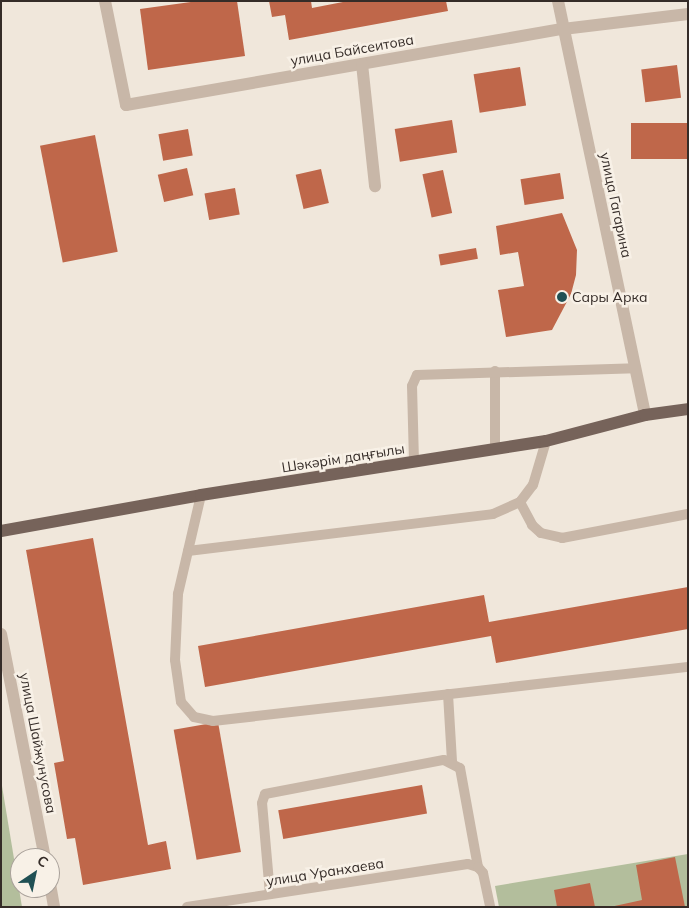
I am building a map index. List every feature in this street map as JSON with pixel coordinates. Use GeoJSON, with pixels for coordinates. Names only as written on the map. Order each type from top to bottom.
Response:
{"type":"FeatureCollection","features":[{"type":"Feature","properties":{"kind":"main road","name":"Шәкәрім даңғылы"},"geometry":{"type":"LineString","coordinates":[[1,531],[201,495],[546,441],[645,415],[688,409]]}},
{"type":"Feature","properties":{"kind":"street","name":"улица Байсеитова"},"geometry":{"type":"LineString","coordinates":[[105,1],[126,105],[563,28],[688,14]]}},
{"type":"Feature","properties":{"kind":"street","name":"улица Гагарина"},"geometry":{"type":"LineString","coordinates":[[558,1],[645,415]]}},
{"type":"Feature","properties":{"kind":"street"},"geometry":{"type":"LineString","coordinates":[[362,64],[375,186]]}},
{"type":"Feature","properties":{"kind":"street","name":"улица Шайжунусова"},"geometry":{"type":"LineString","coordinates":[[1,634],[43,848]]}},
{"type":"Feature","properties":{"kind":"lane"},"geometry":{"type":"LineString","coordinates":[[414,462],[412,386],[418,374],[635,368]]}},
{"type":"Feature","properties":{"kind":"lane"},"geometry":{"type":"LineString","coordinates":[[495,371],[495,449]]}},
{"type":"Feature","properties":{"kind":"lane"},"geometry":{"type":"LineString","coordinates":[[188,552],[493,514],[520,502],[533,485],[546,441]]}},
{"type":"Feature","properties":{"kind":"lane"},"geometry":{"type":"LineString","coordinates":[[201,495],[178,594],[174,660],[181,702],[194,717],[213,721],[688,667]]}},
{"type":"Feature","properties":{"kind":"lane"},"geometry":{"type":"LineString","coordinates":[[520,502],[532,525],[541,533],[562,538],[688,514]]}},
{"type":"Feature","properties":{"kind":"lane"},"geometry":{"type":"LineString","coordinates":[[448,694],[452,762]]}},
{"type":"Feature","properties":{"kind":"lane"},"geometry":{"type":"LineString","coordinates":[[270,894],[262,803],[265,794],[444,760],[452,762],[460,768],[473,866],[483,873],[490,907]]}},
{"type":"Feature","properties":{"kind":"lane","name":"улица Уранхаева"},"geometry":{"type":"LineString","coordinates":[[187,907],[473,866]]}},
{"type":"Feature","properties":{"kind":"green space"},"geometry":{"type":"Polygon","coordinates":[[[1,780],[12,848],[10,848],[10,898],[21,898],[22,907],[1,907],[1,780]]]}},
{"type":"Feature","properties":{"kind":"green space"},"geometry":{"type":"Polygon","coordinates":[[[688,854],[688,907],[499,907],[495,886],[688,854]]]}},
{"type":"Feature","properties":{"kind":"building"},"geometry":{"type":"Polygon","coordinates":[[[198,1],[237,1],[245,56],[148,70],[140,9],[198,1]]]}},
{"type":"Feature","properties":{"kind":"building"},"geometry":{"type":"Polygon","coordinates":[[[269,1],[311,1],[312,8],[348,1],[446,1],[448,11],[289,40],[285,15],[272,17],[269,1]]]}},
{"type":"Feature","properties":{"kind":"building"},"geometry":{"type":"Polygon","coordinates":[[[677,65],[681,98],[645,102],[641,69],[677,65]]]}},
{"type":"Feature","properties":{"kind":"building"},"geometry":{"type":"Polygon","coordinates":[[[520,67],[526,106],[480,113],[474,74],[520,67]]]}},
{"type":"Feature","properties":{"kind":"building"},"geometry":{"type":"Polygon","coordinates":[[[452,120],[457,153],[400,162],[395,129],[452,120]]]}},
{"type":"Feature","properties":{"kind":"building"},"geometry":{"type":"Polygon","coordinates":[[[631,123],[688,123],[688,159],[631,159],[631,123]]]}},
{"type":"Feature","properties":{"kind":"building"},"geometry":{"type":"Polygon","coordinates":[[[188,129],[193,156],[163,161],[158,134],[188,129]]]}},
{"type":"Feature","properties":{"kind":"building"},"geometry":{"type":"Polygon","coordinates":[[[95,135],[118,252],[63,262],[40,146],[95,135]]]}},
{"type":"Feature","properties":{"kind":"building"},"geometry":{"type":"Polygon","coordinates":[[[187,168],[193,195],[164,202],[158,175],[187,168]]]}},
{"type":"Feature","properties":{"kind":"building"},"geometry":{"type":"Polygon","coordinates":[[[321,169],[329,203],[304,209],[296,175],[321,169]]]}},
{"type":"Feature","properties":{"kind":"building"},"geometry":{"type":"Polygon","coordinates":[[[443,170],[452,213],[432,217],[422,174],[443,170]]]}},
{"type":"Feature","properties":{"kind":"building"},"geometry":{"type":"Polygon","coordinates":[[[560,173],[564,199],[525,205],[520,179],[560,173]]]}},
{"type":"Feature","properties":{"kind":"building"},"geometry":{"type":"Polygon","coordinates":[[[235,188],[240,215],[209,220],[204,193],[235,188]]]}},
{"type":"Feature","properties":{"kind":"building"},"geometry":{"type":"Polygon","coordinates":[[[562,213],[577,250],[576,275],[571,294],[552,330],[506,337],[498,290],[524,286],[518,252],[500,255],[496,226],[562,213]]]}},
{"type":"Feature","properties":{"kind":"building"},"geometry":{"type":"Polygon","coordinates":[[[476,248],[478,259],[440,265],[439,255],[476,248]]]}},
{"type":"Feature","properties":{"kind":"building"},"geometry":{"type":"Polygon","coordinates":[[[93,538],[148,845],[166,841],[171,869],[83,885],[75,838],[67,839],[54,763],[64,761],[26,550],[93,538]]]}},
{"type":"Feature","properties":{"kind":"building"},"geometry":{"type":"Polygon","coordinates":[[[688,587],[688,629],[496,663],[491,636],[205,687],[198,646],[484,595],[489,622],[688,587]]]}},
{"type":"Feature","properties":{"kind":"building"},"geometry":{"type":"Polygon","coordinates":[[[218,722],[241,852],[197,860],[174,730],[218,722]]]}},
{"type":"Feature","properties":{"kind":"building"},"geometry":{"type":"Polygon","coordinates":[[[422,785],[427,814],[283,839],[278,810],[422,785]]]}},
{"type":"Feature","properties":{"kind":"building"},"geometry":{"type":"Polygon","coordinates":[[[675,857],[685,907],[610,907],[642,900],[636,865],[675,857]]]}},
{"type":"Feature","properties":{"kind":"building"},"geometry":{"type":"Polygon","coordinates":[[[590,883],[595,907],[557,907],[554,890],[590,883]]]}},
{"type":"Feature","properties":{"kind":"place","name":"Сары Арка"},"geometry":{"type":"Point","coordinates":[562,297]}}]}
